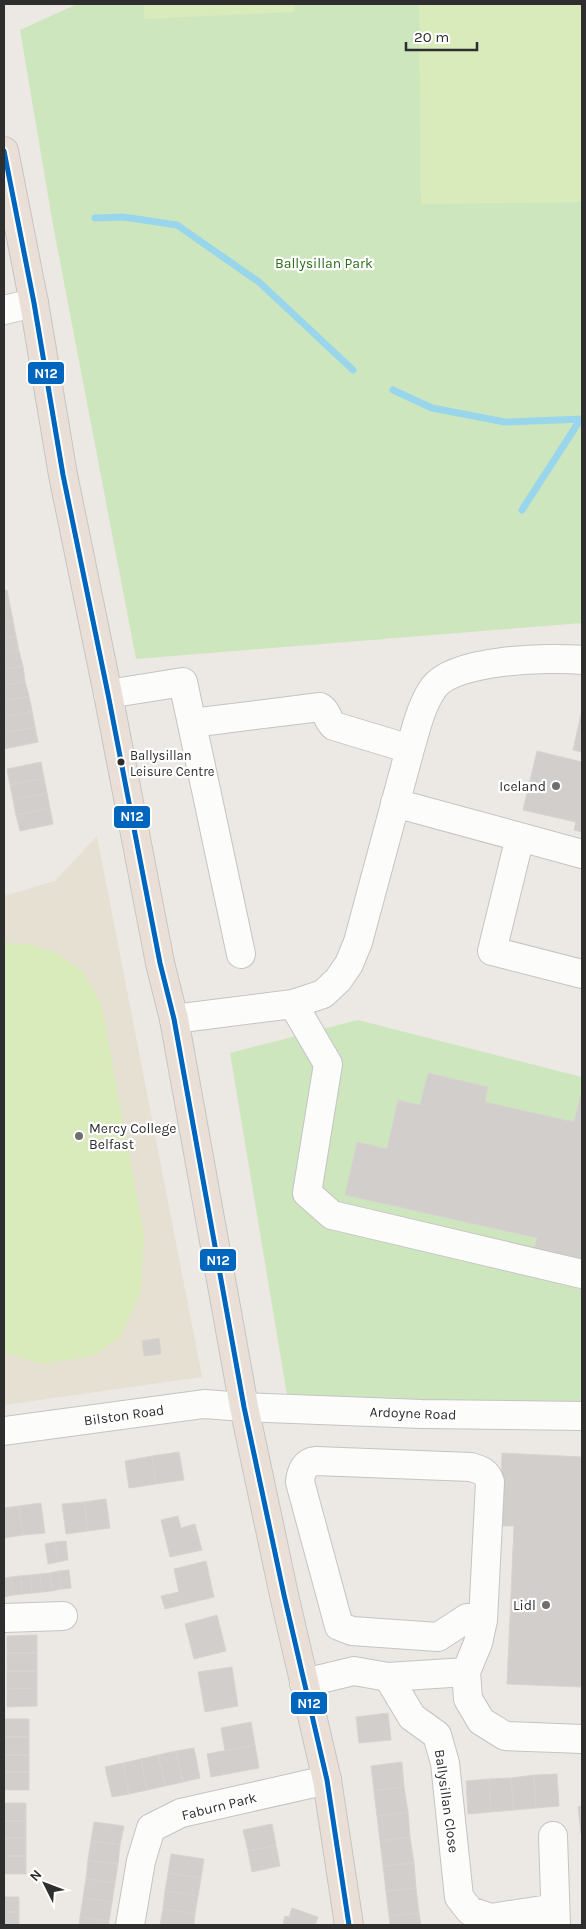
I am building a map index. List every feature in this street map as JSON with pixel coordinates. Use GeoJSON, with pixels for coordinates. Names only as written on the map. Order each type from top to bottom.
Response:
{"type":"FeatureCollection","features":[{"type":"Feature","properties":{"kind":"highway"},"geometry":{"type":"LineString","coordinates":[[4,151],[34,303],[63,475],[160,963],[174,1019],[244,1407],[327,1780],[350,1925]]}},
{"type":"Feature","properties":{"kind":"street"},"geometry":{"type":"LineString","coordinates":[[4,310],[34,303]]}},
{"type":"Feature","properties":{"kind":"street"},"geometry":{"type":"LineString","coordinates":[[174,1019],[293,1004],[323,994],[338,980],[349,964],[358,942],[410,749],[419,720],[434,687],[444,678],[458,671],[501,662],[582,660]]}},
{"type":"Feature","properties":{"kind":"street"},"geometry":{"type":"LineString","coordinates":[[108,694],[183,682],[241,954]]}},
{"type":"Feature","properties":{"kind":"street"},"geometry":{"type":"LineString","coordinates":[[192,723],[320,707],[324,709],[328,720],[334,726],[410,749]]}},
{"type":"Feature","properties":{"kind":"street"},"geometry":{"type":"LineString","coordinates":[[395,803],[582,854]]}},
{"type":"Feature","properties":{"kind":"street"},"geometry":{"type":"LineString","coordinates":[[520,837],[492,951],[582,974]]}},
{"type":"Feature","properties":{"kind":"street"},"geometry":{"type":"LineString","coordinates":[[293,1004],[328,1064],[307,1193],[332,1216],[582,1274]]}},
{"type":"Feature","properties":{"kind":"street","name":"Bilston Road"},"geometry":{"type":"LineString","coordinates":[[4,1431],[204,1404],[244,1407]]}},
{"type":"Feature","properties":{"kind":"street","name":"Ardoyne Road"},"geometry":{"type":"LineString","coordinates":[[244,1407],[422,1414],[582,1416]]}},
{"type":"Feature","properties":{"kind":"street"},"geometry":{"type":"LineString","coordinates":[[483,1620],[467,1618],[438,1637],[352,1631],[339,1626],[300,1482],[302,1470],[316,1460],[472,1467],[482,1470],[488,1476],[490,1482],[483,1620],[478,1643],[466,1672],[468,1699],[481,1721],[505,1736],[582,1740]]}},
{"type":"Feature","properties":{"kind":"street"},"geometry":{"type":"LineString","coordinates":[[4,1618],[63,1616]]}},
{"type":"Feature","properties":{"kind":"street"},"geometry":{"type":"LineString","coordinates":[[304,1683],[354,1671],[388,1677],[466,1672]]}},
{"type":"Feature","properties":{"kind":"street","name":"Ballysillan Close"},"geometry":{"type":"LineString","coordinates":[[388,1677],[412,1717],[437,1735],[445,1763],[459,1897],[470,1911],[491,1918],[555,1917],[554,1836]]}},
{"type":"Feature","properties":{"kind":"street","name":"Faburn Park"},"geometry":{"type":"LineString","coordinates":[[130,1925],[141,1861],[151,1828],[181,1813],[327,1780]]}},
{"type":"Feature","properties":{"kind":"shaded area","name":"Mercy College Belfast"},"geometry":{"type":"Polygon","coordinates":[[[97,836],[202,1377],[4,1405],[4,896],[55,881],[97,836]]]}},
{"type":"Feature","properties":{"kind":"green space","name":"Ballysillan Park"},"geometry":{"type":"Polygon","coordinates":[[[77,4],[582,4],[582,623],[136,659],[53,225],[20,30],[77,4]]]}},
{"type":"Feature","properties":{"kind":"green space"},"geometry":{"type":"Polygon","coordinates":[[[144,4],[294,4],[294,12],[144,19],[144,4]]]}},
{"type":"Feature","properties":{"kind":"green space"},"geometry":{"type":"Polygon","coordinates":[[[419,4],[582,4],[582,202],[421,204],[419,4]]]}},
{"type":"Feature","properties":{"kind":"green space","name":"Mercy College Belfast"},"geometry":{"type":"Polygon","coordinates":[[[4,943],[31,944],[56,953],[82,971],[101,1003],[144,1234],[141,1291],[120,1338],[93,1356],[41,1364],[4,1352],[4,943]]]}},
{"type":"Feature","properties":{"kind":"green space"},"geometry":{"type":"Polygon","coordinates":[[[358,1020],[582,1077],[582,1406],[422,1406],[287,1395],[230,1053],[358,1020]]]}},
{"type":"Feature","properties":{"kind":"building"},"geometry":{"type":"Polygon","coordinates":[[[7,590],[10,605],[4,607],[4,591],[7,590]]]}},
{"type":"Feature","properties":{"kind":"building"},"geometry":{"type":"Polygon","coordinates":[[[10,605],[13,621],[4,623],[4,607],[10,605]]]}},
{"type":"Feature","properties":{"kind":"building"},"geometry":{"type":"Polygon","coordinates":[[[13,621],[16,636],[4,638],[4,623],[13,621]]]}},
{"type":"Feature","properties":{"kind":"building"},"geometry":{"type":"Polygon","coordinates":[[[16,636],[19,651],[4,654],[4,638],[16,636]]]}},
{"type":"Feature","properties":{"kind":"building"},"geometry":{"type":"Polygon","coordinates":[[[19,651],[23,666],[4,670],[4,654],[19,651]]]}},
{"type":"Feature","properties":{"kind":"building"},"geometry":{"type":"Polygon","coordinates":[[[23,666],[25,681],[4,686],[4,670],[23,666]]]}},
{"type":"Feature","properties":{"kind":"building"},"geometry":{"type":"Polygon","coordinates":[[[25,681],[29,696],[4,701],[4,686],[25,681]]]}},
{"type":"Feature","properties":{"kind":"building"},"geometry":{"type":"Polygon","coordinates":[[[29,696],[32,711],[4,717],[4,701],[29,696]]]}},
{"type":"Feature","properties":{"kind":"building","name":"Iceland"},"geometry":{"type":"Polygon","coordinates":[[[582,710],[582,752],[573,750],[582,710]]]}},
{"type":"Feature","properties":{"kind":"building"},"geometry":{"type":"Polygon","coordinates":[[[32,711],[35,727],[4,733],[4,717],[32,711]]]}},
{"type":"Feature","properties":{"kind":"building"},"geometry":{"type":"Polygon","coordinates":[[[35,727],[38,742],[4,749],[4,733],[35,727]]]}},
{"type":"Feature","properties":{"kind":"building","name":"Iceland"},"geometry":{"type":"Polygon","coordinates":[[[537,751],[582,762],[582,832],[574,830],[576,822],[523,810],[537,751]]]}},
{"type":"Feature","properties":{"kind":"building"},"geometry":{"type":"Polygon","coordinates":[[[41,762],[44,778],[10,785],[7,769],[41,762]]]}},
{"type":"Feature","properties":{"kind":"building"},"geometry":{"type":"Polygon","coordinates":[[[44,778],[47,793],[13,800],[10,785],[44,778]]]}},
{"type":"Feature","properties":{"kind":"building"},"geometry":{"type":"Polygon","coordinates":[[[47,793],[50,808],[16,815],[13,800],[47,793]]]}},
{"type":"Feature","properties":{"kind":"building"},"geometry":{"type":"Polygon","coordinates":[[[50,808],[53,824],[20,831],[16,815],[50,808]]]}},
{"type":"Feature","properties":{"kind":"building"},"geometry":{"type":"Polygon","coordinates":[[[428,1073],[488,1087],[485,1102],[574,1122],[582,1094],[582,1261],[534,1250],[537,1238],[345,1195],[357,1142],[387,1149],[398,1100],[420,1105],[428,1073]]]}},
{"type":"Feature","properties":{"kind":"building"},"geometry":{"type":"Polygon","coordinates":[[[159,1338],[161,1354],[144,1356],[142,1341],[159,1338]]]}},
{"type":"Feature","properties":{"kind":"building"},"geometry":{"type":"Polygon","coordinates":[[[179,1452],[184,1480],[156,1484],[152,1456],[179,1452]]]}},
{"type":"Feature","properties":{"kind":"building","name":"Lidl"},"geometry":{"type":"Polygon","coordinates":[[[502,1453],[582,1457],[582,1687],[507,1684],[514,1526],[499,1526],[502,1453]]]}},
{"type":"Feature","properties":{"kind":"building"},"geometry":{"type":"Polygon","coordinates":[[[152,1456],[156,1484],[129,1488],[125,1461],[152,1456]]]}},
{"type":"Feature","properties":{"kind":"building"},"geometry":{"type":"Polygon","coordinates":[[[106,1499],[110,1528],[88,1531],[84,1502],[106,1499]]]}},
{"type":"Feature","properties":{"kind":"building"},"geometry":{"type":"Polygon","coordinates":[[[84,1502],[88,1531],[66,1534],[62,1504],[84,1502]]]}},
{"type":"Feature","properties":{"kind":"building"},"geometry":{"type":"Polygon","coordinates":[[[41,1503],[45,1533],[23,1535],[19,1506],[41,1503]]]}},
{"type":"Feature","properties":{"kind":"building"},"geometry":{"type":"Polygon","coordinates":[[[19,1506],[23,1535],[4,1538],[4,1508],[19,1506]]]}},
{"type":"Feature","properties":{"kind":"building"},"geometry":{"type":"Polygon","coordinates":[[[178,1516],[181,1528],[195,1524],[202,1550],[170,1557],[161,1520],[178,1516]]]}},
{"type":"Feature","properties":{"kind":"building"},"geometry":{"type":"Polygon","coordinates":[[[66,1541],[68,1560],[58,1562],[55,1542],[66,1541]]]}},
{"type":"Feature","properties":{"kind":"building"},"geometry":{"type":"Polygon","coordinates":[[[55,1542],[58,1562],[48,1564],[45,1544],[55,1542]]]}},
{"type":"Feature","properties":{"kind":"building"},"geometry":{"type":"Polygon","coordinates":[[[206,1561],[214,1597],[165,1609],[161,1596],[179,1592],[174,1569],[206,1561]]]}},
{"type":"Feature","properties":{"kind":"building"},"geometry":{"type":"Polygon","coordinates":[[[69,1570],[71,1588],[61,1589],[59,1571],[69,1570]]]}},
{"type":"Feature","properties":{"kind":"building"},"geometry":{"type":"Polygon","coordinates":[[[59,1571],[61,1589],[52,1591],[50,1573],[59,1571]]]}},
{"type":"Feature","properties":{"kind":"building"},"geometry":{"type":"Polygon","coordinates":[[[50,1573],[52,1591],[42,1592],[40,1574],[50,1573]]]}},
{"type":"Feature","properties":{"kind":"building"},"geometry":{"type":"Polygon","coordinates":[[[40,1574],[42,1592],[32,1593],[30,1575],[40,1574]]]}},
{"type":"Feature","properties":{"kind":"building"},"geometry":{"type":"Polygon","coordinates":[[[30,1575],[32,1593],[23,1594],[20,1576],[30,1575]]]}},
{"type":"Feature","properties":{"kind":"building"},"geometry":{"type":"Polygon","coordinates":[[[20,1576],[23,1594],[13,1595],[11,1577],[20,1576]]]}},
{"type":"Feature","properties":{"kind":"building"},"geometry":{"type":"Polygon","coordinates":[[[11,1577],[13,1595],[4,1597],[4,1578],[11,1577]]]}},
{"type":"Feature","properties":{"kind":"building"},"geometry":{"type":"Polygon","coordinates":[[[217,1615],[226,1651],[194,1659],[185,1624],[217,1615]]]}},
{"type":"Feature","properties":{"kind":"building"},"geometry":{"type":"Polygon","coordinates":[[[37,1635],[37,1653],[7,1653],[7,1636],[37,1635]]]}},
{"type":"Feature","properties":{"kind":"building"},"geometry":{"type":"Polygon","coordinates":[[[7,1653],[37,1653],[37,1671],[7,1671],[7,1653]]]}},
{"type":"Feature","properties":{"kind":"building"},"geometry":{"type":"Polygon","coordinates":[[[232,1667],[238,1706],[205,1712],[198,1672],[232,1667]]]}},
{"type":"Feature","properties":{"kind":"building"},"geometry":{"type":"Polygon","coordinates":[[[7,1671],[37,1671],[37,1688],[7,1689],[7,1671]]]}},
{"type":"Feature","properties":{"kind":"building"},"geometry":{"type":"Polygon","coordinates":[[[37,1688],[37,1706],[7,1707],[7,1689],[37,1688]]]}},
{"type":"Feature","properties":{"kind":"building"},"geometry":{"type":"Polygon","coordinates":[[[388,1713],[391,1740],[359,1743],[356,1717],[388,1713]]]}},
{"type":"Feature","properties":{"kind":"building"},"geometry":{"type":"Polygon","coordinates":[[[4,1719],[29,1719],[29,1737],[4,1737],[4,1719]]]}},
{"type":"Feature","properties":{"kind":"building"},"geometry":{"type":"Polygon","coordinates":[[[251,1722],[255,1745],[225,1751],[221,1728],[251,1722]]]}},
{"type":"Feature","properties":{"kind":"building"},"geometry":{"type":"Polygon","coordinates":[[[4,1737],[29,1737],[29,1755],[4,1755],[4,1737]]]}},
{"type":"Feature","properties":{"kind":"building"},"geometry":{"type":"Polygon","coordinates":[[[255,1745],[259,1768],[211,1777],[207,1754],[255,1745]]]}},
{"type":"Feature","properties":{"kind":"building"},"geometry":{"type":"Polygon","coordinates":[[[194,1748],[200,1778],[183,1782],[176,1751],[194,1748]]]}},
{"type":"Feature","properties":{"kind":"building"},"geometry":{"type":"Polygon","coordinates":[[[176,1751],[183,1782],[165,1786],[158,1755],[176,1751]]]}},
{"type":"Feature","properties":{"kind":"building"},"geometry":{"type":"Polygon","coordinates":[[[4,1755],[29,1755],[29,1772],[4,1772],[4,1755]]]}},
{"type":"Feature","properties":{"kind":"building"},"geometry":{"type":"Polygon","coordinates":[[[158,1755],[165,1786],[147,1790],[141,1759],[158,1755]]]}},
{"type":"Feature","properties":{"kind":"building"},"geometry":{"type":"Polygon","coordinates":[[[141,1759],[147,1790],[129,1794],[123,1763],[141,1759]]]}},
{"type":"Feature","properties":{"kind":"building"},"geometry":{"type":"Polygon","coordinates":[[[402,1762],[404,1787],[374,1791],[371,1766],[402,1762]]]}},
{"type":"Feature","properties":{"kind":"building"},"geometry":{"type":"Polygon","coordinates":[[[123,1763],[129,1794],[112,1797],[105,1767],[123,1763]]]}},
{"type":"Feature","properties":{"kind":"building"},"geometry":{"type":"Polygon","coordinates":[[[4,1772],[29,1772],[29,1790],[4,1790],[4,1772]]]}},
{"type":"Feature","properties":{"kind":"building"},"geometry":{"type":"Polygon","coordinates":[[[557,1774],[559,1806],[536,1808],[534,1775],[557,1774]]]}},
{"type":"Feature","properties":{"kind":"building"},"geometry":{"type":"Polygon","coordinates":[[[534,1775],[536,1808],[514,1810],[511,1778],[534,1775]]]}},
{"type":"Feature","properties":{"kind":"building"},"geometry":{"type":"Polygon","coordinates":[[[511,1778],[514,1810],[491,1812],[489,1779],[511,1778]]]}},
{"type":"Feature","properties":{"kind":"building"},"geometry":{"type":"Polygon","coordinates":[[[489,1779],[491,1812],[468,1814],[466,1781],[489,1779]]]}},
{"type":"Feature","properties":{"kind":"building"},"geometry":{"type":"Polygon","coordinates":[[[404,1787],[408,1812],[377,1816],[374,1791],[404,1787]]]}},
{"type":"Feature","properties":{"kind":"building"},"geometry":{"type":"Polygon","coordinates":[[[4,1803],[26,1803],[26,1821],[4,1821],[4,1803]]]}},
{"type":"Feature","properties":{"kind":"building"},"geometry":{"type":"Polygon","coordinates":[[[582,1806],[582,1834],[581,1834],[578,1807],[582,1806]]]}},
{"type":"Feature","properties":{"kind":"building"},"geometry":{"type":"Polygon","coordinates":[[[408,1812],[410,1837],[380,1841],[377,1816],[408,1812]]]}},
{"type":"Feature","properties":{"kind":"building"},"geometry":{"type":"Polygon","coordinates":[[[4,1821],[26,1821],[26,1838],[4,1838],[4,1821]]]}},
{"type":"Feature","properties":{"kind":"building"},"geometry":{"type":"Polygon","coordinates":[[[94,1822],[124,1826],[120,1845],[91,1841],[94,1822]]]}},
{"type":"Feature","properties":{"kind":"building"},"geometry":{"type":"Polygon","coordinates":[[[272,1824],[276,1845],[248,1851],[243,1830],[272,1824]]]}},
{"type":"Feature","properties":{"kind":"building"},"geometry":{"type":"Polygon","coordinates":[[[410,1837],[414,1863],[383,1866],[380,1841],[410,1837]]]}},
{"type":"Feature","properties":{"kind":"building"},"geometry":{"type":"Polygon","coordinates":[[[4,1838],[26,1838],[26,1856],[4,1856],[4,1838]]]}},
{"type":"Feature","properties":{"kind":"building"},"geometry":{"type":"Polygon","coordinates":[[[91,1841],[120,1845],[118,1864],[88,1860],[91,1841]]]}},
{"type":"Feature","properties":{"kind":"building"},"geometry":{"type":"Polygon","coordinates":[[[276,1845],[280,1866],[252,1872],[248,1851],[276,1845]]]}},
{"type":"Feature","properties":{"kind":"building"},"geometry":{"type":"Polygon","coordinates":[[[171,1854],[204,1859],[201,1878],[168,1873],[171,1854]]]}},
{"type":"Feature","properties":{"kind":"building"},"geometry":{"type":"Polygon","coordinates":[[[4,1856],[26,1856],[26,1874],[4,1874],[4,1856]]]}},
{"type":"Feature","properties":{"kind":"building"},"geometry":{"type":"Polygon","coordinates":[[[88,1860],[118,1864],[115,1883],[86,1879],[88,1860]]]}},
{"type":"Feature","properties":{"kind":"building"},"geometry":{"type":"Polygon","coordinates":[[[414,1863],[416,1888],[386,1891],[383,1866],[414,1863]]]}},
{"type":"Feature","properties":{"kind":"building"},"geometry":{"type":"Polygon","coordinates":[[[168,1873],[201,1878],[198,1896],[165,1891],[168,1873]]]}},
{"type":"Feature","properties":{"kind":"building"},"geometry":{"type":"Polygon","coordinates":[[[86,1879],[115,1883],[112,1902],[83,1898],[86,1879]]]}},
{"type":"Feature","properties":{"kind":"building"},"geometry":{"type":"Polygon","coordinates":[[[416,1888],[419,1913],[389,1916],[386,1891],[416,1888]]]}},
{"type":"Feature","properties":{"kind":"building"},"geometry":{"type":"Polygon","coordinates":[[[165,1891],[198,1896],[195,1914],[163,1909],[165,1891]]]}},
{"type":"Feature","properties":{"kind":"building"},"geometry":{"type":"Polygon","coordinates":[[[4,1897],[19,1897],[19,1912],[4,1912],[4,1897]]]}},
{"type":"Feature","properties":{"kind":"building"},"geometry":{"type":"Polygon","coordinates":[[[83,1898],[112,1902],[109,1921],[80,1917],[83,1898]]]}},
{"type":"Feature","properties":{"kind":"building"},"geometry":{"type":"Polygon","coordinates":[[[292,1908],[318,1917],[315,1925],[288,1925],[283,1923],[285,1916],[289,1917],[292,1908]]]}},
{"type":"Feature","properties":{"kind":"building"},"geometry":{"type":"Polygon","coordinates":[[[163,1909],[195,1914],[194,1925],[160,1925],[163,1909]]]}},
{"type":"Feature","properties":{"kind":"building"},"geometry":{"type":"Polygon","coordinates":[[[4,1912],[19,1912],[19,1925],[4,1925],[4,1912]]]}},
{"type":"Feature","properties":{"kind":"building"},"geometry":{"type":"Polygon","coordinates":[[[419,1913],[421,1925],[390,1925],[389,1916],[419,1913]]]}},
{"type":"Feature","properties":{"kind":"building"},"geometry":{"type":"Polygon","coordinates":[[[80,1917],[109,1921],[109,1925],[79,1925],[80,1917]]]}},
{"type":"Feature","properties":{"kind":"waterway"},"geometry":{"type":"LineString","coordinates":[[95,218],[123,217],[177,225],[259,282],[353,370]]}},
{"type":"Feature","properties":{"kind":"waterway"},"geometry":{"type":"LineString","coordinates":[[393,390],[432,408],[505,422],[582,419]]}},
{"type":"Feature","properties":{"kind":"waterway"},"geometry":{"type":"LineString","coordinates":[[522,510],[580,420]]}},
{"type":"Feature","properties":{"kind":"transit line","name":"N12"},"geometry":{"type":"LineString","coordinates":[[4,151],[34,303],[63,475],[160,963],[174,1019],[244,1407],[284,1595],[327,1780],[349,1925]]}},
{"type":"Feature","properties":{"kind":"place","name":"Ballysillan Leisure Centre"},"geometry":{"type":"Point","coordinates":[121,762]}},
{"type":"Feature","properties":{"kind":"place","name":"Iceland"},"geometry":{"type":"Point","coordinates":[556,786]}},
{"type":"Feature","properties":{"kind":"place","name":"Mercy College Belfast"},"geometry":{"type":"Point","coordinates":[79,1136]}},
{"type":"Feature","properties":{"kind":"place","name":"Lidl"},"geometry":{"type":"Point","coordinates":[546,1605]}}]}
